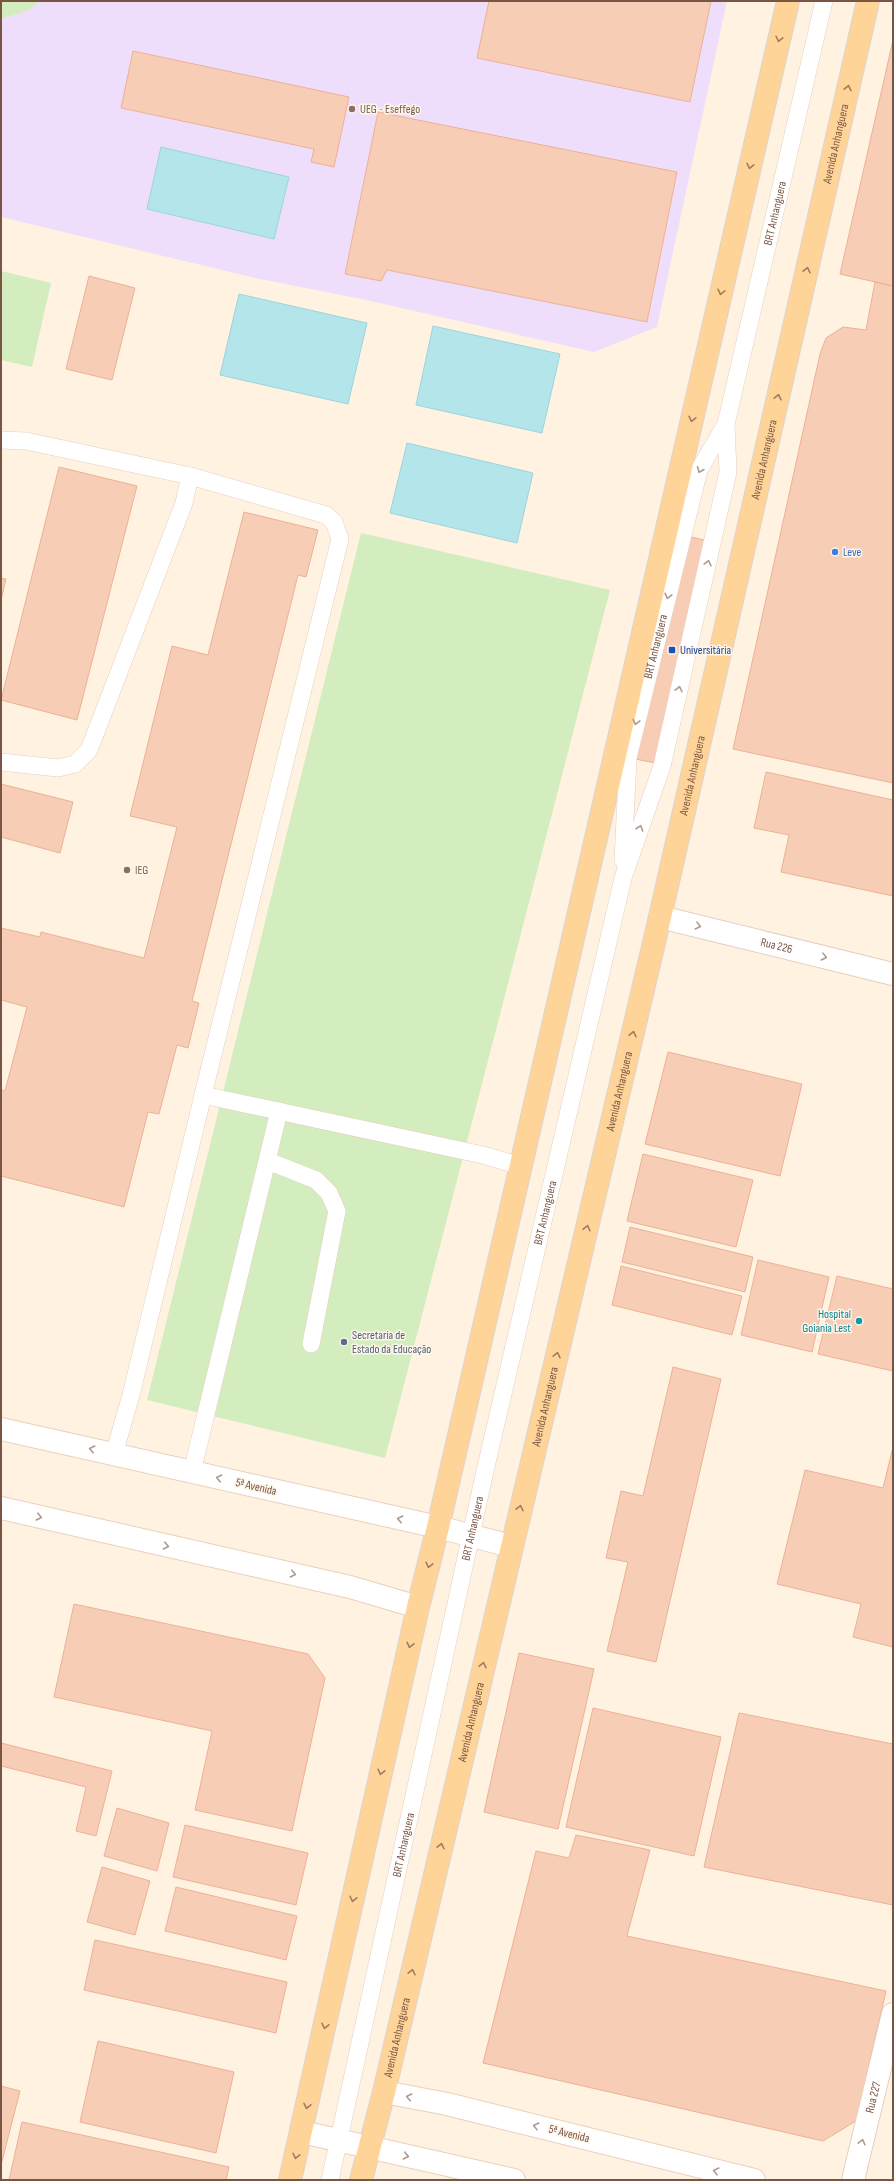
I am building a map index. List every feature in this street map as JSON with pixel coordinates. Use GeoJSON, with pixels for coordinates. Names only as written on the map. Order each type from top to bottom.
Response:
{"type":"FeatureCollection","features":[{"type":"Feature","properties":{"kind":"main road"},"geometry":{"type":"LineString","coordinates":[[290,2180],[302,2132],[418,1607],[438,1527],[788,1]]}},
{"type":"Feature","properties":{"kind":"main road","name":"Avenida Anhanguera"},"geometry":{"type":"LineString","coordinates":[[360,2180],[384,2092],[511,1546],[660,917],[868,1]]}},
{"type":"Feature","properties":{"kind":"main road","name":"Rua 226"},"geometry":{"type":"LineString","coordinates":[[660,917],[893,974]]}},
{"type":"Feature","properties":{"kind":"main road","name":"5ª Avenida"},"geometry":{"type":"LineString","coordinates":[[1,1429],[438,1527],[470,1537],[511,1546]]}},
{"type":"Feature","properties":{"kind":"main road"},"geometry":{"type":"LineString","coordinates":[[1,1508],[350,1587],[418,1607]]}},
{"type":"Feature","properties":{"kind":"main road","name":"Rua 227"},"geometry":{"type":"LineString","coordinates":[[853,2180],[893,2014]]}},
{"type":"Feature","properties":{"kind":"main road","name":"5ª Avenida"},"geometry":{"type":"LineString","coordinates":[[384,2092],[446,2104],[754,2180]]}},
{"type":"Feature","properties":{"kind":"main road"},"geometry":{"type":"LineString","coordinates":[[302,2132],[514,2180]]}},
{"type":"Feature","properties":{"kind":"lane","name":"BRT Anhanguera"},"geometry":{"type":"LineString","coordinates":[[330,2180],[470,1537],[623,878],[662,766],[728,472],[726,424],[824,1]]}},
{"type":"Feature","properties":{"kind":"lane","name":"BRT Anhanguera"},"geometry":{"type":"LineString","coordinates":[[623,878],[628,758],[699,470],[726,424]]}},
{"type":"Feature","properties":{"kind":"lane"},"geometry":{"type":"LineString","coordinates":[[1,440],[26,441],[190,476],[326,515],[334,522],[340,539],[203,1095],[131,1395],[114,1454]]}},
{"type":"Feature","properties":{"kind":"lane"},"geometry":{"type":"LineString","coordinates":[[1,762],[58,768],[74,764],[89,750],[184,503],[190,476]]}},
{"type":"Feature","properties":{"kind":"lane"},"geometry":{"type":"LineString","coordinates":[[203,1095],[483,1155],[521,1166]]}},
{"type":"Feature","properties":{"kind":"lane"},"geometry":{"type":"LineString","coordinates":[[192,1472],[279,1111]]}},
{"type":"Feature","properties":{"kind":"lane"},"geometry":{"type":"LineString","coordinates":[[268,1161],[316,1180],[329,1193],[337,1211],[311,1344]]}},
{"type":"Feature","properties":{"kind":"shaded area","name":"UEG - Eseffego"},"geometry":{"type":"Polygon","coordinates":[[[1,1],[727,1],[657,327],[594,352],[366,300],[255,278],[1,217],[1,1]]]}},
{"type":"Feature","properties":{"kind":"green space"},"geometry":{"type":"Polygon","coordinates":[[[1,1],[40,1],[29,10],[1,19],[1,1]]]}},
{"type":"Feature","properties":{"kind":"green space"},"geometry":{"type":"Polygon","coordinates":[[[1,271],[51,283],[32,367],[1,360],[1,271]]]}},
{"type":"Feature","properties":{"kind":"green space"},"geometry":{"type":"Polygon","coordinates":[[[361,533],[610,590],[385,1458],[147,1400],[361,533]]]}},
{"type":"Feature","properties":{"kind":"water"},"geometry":{"type":"Polygon","coordinates":[[[161,147],[289,177],[274,239],[147,209],[161,147]]]}},
{"type":"Feature","properties":{"kind":"water"},"geometry":{"type":"Polygon","coordinates":[[[239,294],[367,323],[348,404],[220,375],[239,294]]]}},
{"type":"Feature","properties":{"kind":"water"},"geometry":{"type":"Polygon","coordinates":[[[433,326],[560,354],[542,433],[416,405],[433,326]]]}},
{"type":"Feature","properties":{"kind":"water"},"geometry":{"type":"Polygon","coordinates":[[[407,443],[533,473],[517,543],[390,513],[407,443]]]}},
{"type":"Feature","properties":{"kind":"building"},"geometry":{"type":"Polygon","coordinates":[[[489,1],[711,1],[690,102],[477,58],[489,1]]]}},
{"type":"Feature","properties":{"kind":"building"},"geometry":{"type":"Polygon","coordinates":[[[893,40],[893,286],[840,274],[893,40]]]}},
{"type":"Feature","properties":{"kind":"building"},"geometry":{"type":"Polygon","coordinates":[[[133,51],[349,97],[334,167],[311,162],[314,149],[121,108],[133,51]]]}},
{"type":"Feature","properties":{"kind":"building"},"geometry":{"type":"Polygon","coordinates":[[[378,112],[677,172],[647,322],[387,270],[381,281],[345,274],[378,112]]]}},
{"type":"Feature","properties":{"kind":"building"},"geometry":{"type":"Polygon","coordinates":[[[89,276],[135,288],[112,380],[66,369],[89,276]]]}},
{"type":"Feature","properties":{"kind":"building","name":"Leve"},"geometry":{"type":"Polygon","coordinates":[[[875,282],[893,286],[893,783],[733,749],[820,354],[826,338],[843,327],[866,330],[875,282]]]}},
{"type":"Feature","properties":{"kind":"building"},"geometry":{"type":"Polygon","coordinates":[[[59,467],[137,486],[77,720],[1,700],[59,467]]]}},
{"type":"Feature","properties":{"kind":"building"},"geometry":{"type":"Polygon","coordinates":[[[244,512],[318,530],[306,577],[298,575],[192,1001],[199,1003],[188,1048],[177,1045],[159,1114],[148,1112],[124,1207],[1,1176],[1,1090],[5,1091],[27,1007],[1,1000],[1,928],[40,937],[41,932],[144,958],[177,827],[130,816],[172,646],[208,655],[244,512]]]}},
{"type":"Feature","properties":{"kind":"building","name":"Universitária"},"geometry":{"type":"Polygon","coordinates":[[[687,536],[708,541],[656,763],[635,759],[687,536]]]}},
{"type":"Feature","properties":{"kind":"building"},"geometry":{"type":"Polygon","coordinates":[[[1,578],[6,579],[1,600],[1,578]]]}},
{"type":"Feature","properties":{"kind":"building"},"geometry":{"type":"Polygon","coordinates":[[[766,772],[893,800],[893,896],[781,872],[789,835],[754,828],[766,772]]]}},
{"type":"Feature","properties":{"kind":"building"},"geometry":{"type":"Polygon","coordinates":[[[1,784],[73,802],[60,853],[1,837],[1,784]]]}},
{"type":"Feature","properties":{"kind":"building"},"geometry":{"type":"Polygon","coordinates":[[[668,1052],[802,1084],[780,1176],[645,1144],[668,1052]]]}},
{"type":"Feature","properties":{"kind":"building"},"geometry":{"type":"Polygon","coordinates":[[[643,1154],[753,1180],[736,1247],[627,1221],[643,1154]]]}},
{"type":"Feature","properties":{"kind":"building"},"geometry":{"type":"Polygon","coordinates":[[[630,1227],[753,1257],[745,1292],[622,1262],[630,1227]]]}},
{"type":"Feature","properties":{"kind":"building"},"geometry":{"type":"Polygon","coordinates":[[[758,1260],[829,1277],[812,1352],[741,1335],[758,1260]]]}},
{"type":"Feature","properties":{"kind":"building"},"geometry":{"type":"Polygon","coordinates":[[[621,1266],[742,1296],[732,1335],[612,1305],[621,1266]]]}},
{"type":"Feature","properties":{"kind":"building","name":"Hospital Goiania Lest"},"geometry":{"type":"Polygon","coordinates":[[[837,1276],[893,1289],[893,1371],[818,1354],[837,1276]]]}},
{"type":"Feature","properties":{"kind":"building"},"geometry":{"type":"Polygon","coordinates":[[[673,1367],[721,1379],[656,1662],[607,1651],[628,1562],[606,1558],[621,1491],[643,1496],[673,1367]]]}},
{"type":"Feature","properties":{"kind":"building"},"geometry":{"type":"Polygon","coordinates":[[[893,1447],[893,1647],[853,1637],[861,1604],[777,1584],[805,1470],[883,1488],[893,1447]]]}},
{"type":"Feature","properties":{"kind":"building"},"geometry":{"type":"Polygon","coordinates":[[[74,1604],[308,1654],[325,1678],[292,1831],[195,1810],[212,1731],[54,1697],[74,1604]]]}},
{"type":"Feature","properties":{"kind":"building"},"geometry":{"type":"Polygon","coordinates":[[[519,1653],[594,1669],[558,1829],[484,1812],[519,1653]]]}},
{"type":"Feature","properties":{"kind":"building"},"geometry":{"type":"Polygon","coordinates":[[[593,1708],[721,1737],[694,1856],[566,1827],[593,1708]]]}},
{"type":"Feature","properties":{"kind":"building"},"geometry":{"type":"Polygon","coordinates":[[[739,1713],[893,1744],[893,1905],[704,1867],[739,1713]]]}},
{"type":"Feature","properties":{"kind":"building"},"geometry":{"type":"Polygon","coordinates":[[[1,1743],[112,1771],[96,1836],[76,1831],[86,1787],[1,1766],[1,1743]]]}},
{"type":"Feature","properties":{"kind":"building"},"geometry":{"type":"Polygon","coordinates":[[[117,1808],[169,1823],[157,1871],[104,1856],[117,1808]]]}},
{"type":"Feature","properties":{"kind":"building"},"geometry":{"type":"Polygon","coordinates":[[[185,1825],[308,1853],[296,1905],[173,1877],[185,1825]]]}},
{"type":"Feature","properties":{"kind":"building"},"geometry":{"type":"Polygon","coordinates":[[[576,1835],[650,1850],[627,1936],[886,1991],[856,2121],[823,2141],[483,2063],[536,1851],[569,1858],[576,1835]]]}},
{"type":"Feature","properties":{"kind":"building"},"geometry":{"type":"Polygon","coordinates":[[[102,1867],[150,1881],[135,1935],[87,1922],[102,1867]]]}},
{"type":"Feature","properties":{"kind":"building"},"geometry":{"type":"Polygon","coordinates":[[[176,1887],[297,1916],[286,1960],[165,1931],[176,1887]]]}},
{"type":"Feature","properties":{"kind":"building"},"geometry":{"type":"Polygon","coordinates":[[[95,1940],[287,1982],[276,2033],[84,1990],[95,1940]]]}},
{"type":"Feature","properties":{"kind":"building"},"geometry":{"type":"Polygon","coordinates":[[[98,2041],[234,2072],[216,2153],[80,2122],[98,2041]]]}},
{"type":"Feature","properties":{"kind":"building"},"geometry":{"type":"Polygon","coordinates":[[[1,2086],[20,2091],[1,2165],[1,2086]]]}},
{"type":"Feature","properties":{"kind":"building"},"geometry":{"type":"Polygon","coordinates":[[[22,2122],[229,2167],[226,2180],[9,2180],[22,2122]]]}},
{"type":"Feature","properties":{"kind":"place","name":"UEG - Eseffego"},"geometry":{"type":"Point","coordinates":[352,109]}},
{"type":"Feature","properties":{"kind":"place","name":"Leve"},"geometry":{"type":"Point","coordinates":[835,552]}},
{"type":"Feature","properties":{"kind":"place","name":"Universitária"},"geometry":{"type":"Point","coordinates":[672,650]}},
{"type":"Feature","properties":{"kind":"place","name":"IEG"},"geometry":{"type":"Point","coordinates":[127,870]}},
{"type":"Feature","properties":{"kind":"place","name":"Hospital Goiania Lest"},"geometry":{"type":"Point","coordinates":[859,1321]}},
{"type":"Feature","properties":{"kind":"place","name":"Secretaria de Estado da Educação"},"geometry":{"type":"Point","coordinates":[344,1342]}}]}
